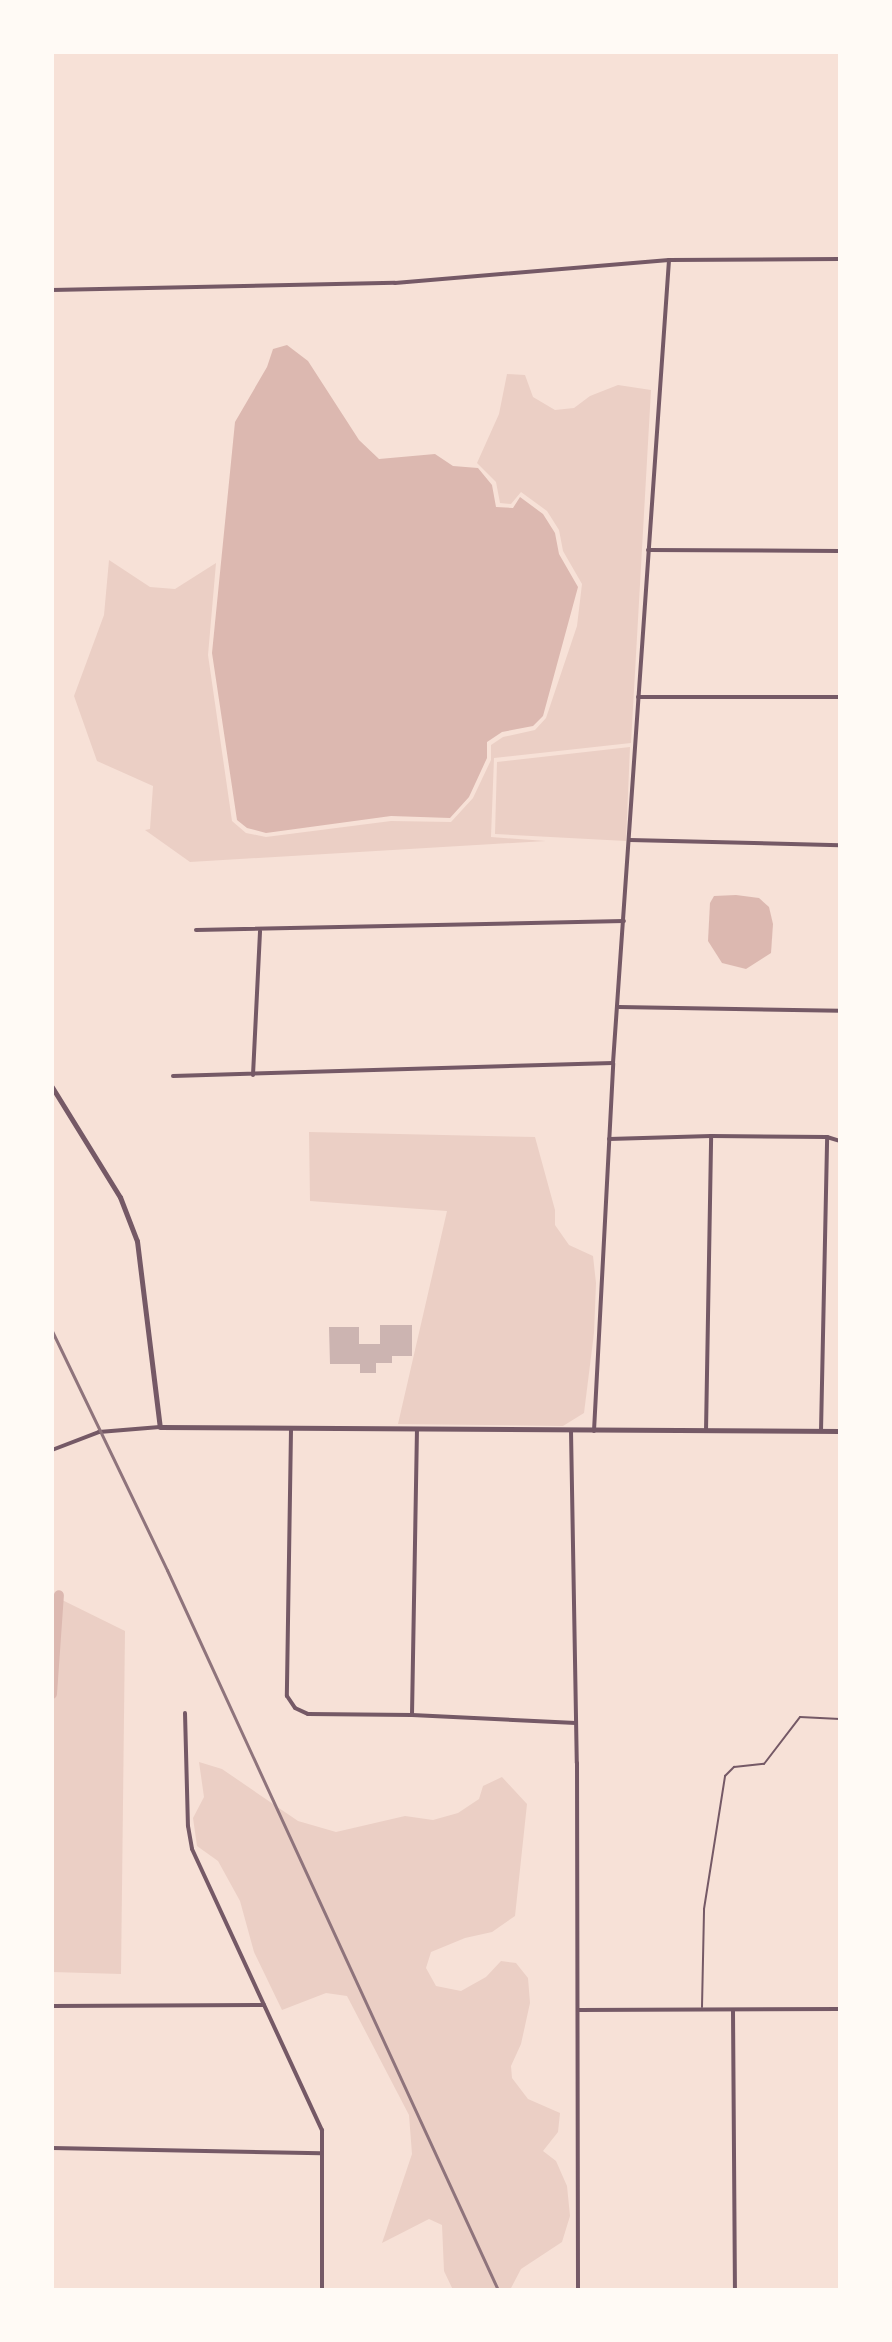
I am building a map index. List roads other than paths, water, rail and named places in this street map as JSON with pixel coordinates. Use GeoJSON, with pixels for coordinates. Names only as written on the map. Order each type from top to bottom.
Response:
{"type":"FeatureCollection","features":[{"type":"Feature","properties":{"kind":"street"},"geometry":{"type":"LineString","coordinates":[[52,290],[395,283],[669,260],[840,259]]}},
{"type":"Feature","properties":{"kind":"street"},"geometry":{"type":"LineString","coordinates":[[594,1431],[613,1063],[669,260]]}},
{"type":"Feature","properties":{"kind":"street"},"geometry":{"type":"LineString","coordinates":[[648,550],[840,551]]}},
{"type":"Feature","properties":{"kind":"street"},"geometry":{"type":"LineString","coordinates":[[638,697],[840,697]]}},
{"type":"Feature","properties":{"kind":"street"},"geometry":{"type":"LineString","coordinates":[[630,840],[840,845]]}},
{"type":"Feature","properties":{"kind":"street"},"geometry":{"type":"LineString","coordinates":[[196,930],[624,921]]}},
{"type":"Feature","properties":{"kind":"street"},"geometry":{"type":"LineString","coordinates":[[253,1075],[260,931]]}},
{"type":"Feature","properties":{"kind":"street"},"geometry":{"type":"LineString","coordinates":[[619,1007],[840,1011]]}},
{"type":"Feature","properties":{"kind":"street"},"geometry":{"type":"LineString","coordinates":[[173,1076],[613,1063]]}},
{"type":"Feature","properties":{"kind":"street"},"geometry":{"type":"LineString","coordinates":[[52,1087],[120,1197],[137,1241],[160,1427]]}},
{"type":"Feature","properties":{"kind":"street"},"geometry":{"type":"LineString","coordinates":[[706,1431],[711,1136]]}},
{"type":"Feature","properties":{"kind":"street"},"geometry":{"type":"LineString","coordinates":[[609,1139],[827,1137],[840,1141]]}},
{"type":"Feature","properties":{"kind":"street"},"geometry":{"type":"LineString","coordinates":[[821,1431],[827,1137]]}},
{"type":"Feature","properties":{"kind":"street"},"geometry":{"type":"LineString","coordinates":[[52,1450],[99,1432],[160,1427],[840,1431]]}},
{"type":"Feature","properties":{"kind":"street"},"geometry":{"type":"LineString","coordinates":[[412,1715],[417,1429]]}},
{"type":"Feature","properties":{"kind":"street"},"geometry":{"type":"LineString","coordinates":[[291,1430],[287,1696],[295,1708],[308,1714],[412,1715],[576,1723]]}},
{"type":"Feature","properties":{"kind":"street"},"geometry":{"type":"LineString","coordinates":[[571,1431],[576,1723],[578,2290]]}},
{"type":"Feature","properties":{"kind":"street"},"geometry":{"type":"LineString","coordinates":[[185,1713],[188,1826],[192,1849],[322,2130],[322,2290]]}},
{"type":"Feature","properties":{"kind":"street"},"geometry":{"type":"LineString","coordinates":[[52,2006],[264,2005]]}},
{"type":"Feature","properties":{"kind":"street"},"geometry":{"type":"LineString","coordinates":[[578,2010],[840,2009]]}},
{"type":"Feature","properties":{"kind":"street"},"geometry":{"type":"LineString","coordinates":[[733,2010],[735,2290]]}},
{"type":"Feature","properties":{"kind":"street"},"geometry":{"type":"LineString","coordinates":[[52,2148],[321,2153]]}},
{"type":"Feature","properties":{"kind":"lane"},"geometry":{"type":"LineString","coordinates":[[702,2010],[700,1973],[704,1909],[725,1776],[734,1767],[764,1764],[800,1717],[840,1719]]}},
{"type":"Feature","properties":{"kind":"waterway"},"geometry":{"type":"LineString","coordinates":[[52,1694],[59,1595]]}},
{"type":"Feature","properties":{"kind":"railway"},"geometry":{"type":"LineString","coordinates":[[52,1331],[167,1570],[498,2290]]}}]}
